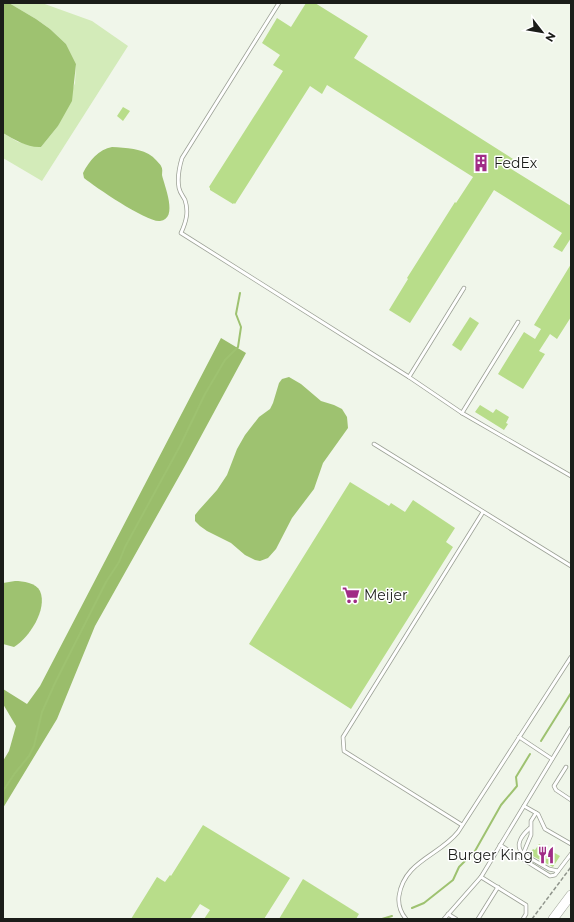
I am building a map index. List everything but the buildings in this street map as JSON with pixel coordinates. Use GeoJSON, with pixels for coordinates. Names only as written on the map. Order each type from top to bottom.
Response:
{"type":"FeatureCollection","features":[{"type":"Feature","properties":{"kind":"main road"},"geometry":{"type":"LineString","coordinates":[[553,919],[571,895]]}},
{"type":"Feature","properties":{"kind":"lane"},"geometry":{"type":"LineString","coordinates":[[280,3],[182,158],[178,180],[187,212],[185,224],[181,233],[410,377],[462,413],[571,476]]}},
{"type":"Feature","properties":{"kind":"lane"},"geometry":{"type":"LineString","coordinates":[[410,377],[464,288]]}},
{"type":"Feature","properties":{"kind":"lane"},"geometry":{"type":"LineString","coordinates":[[462,413],[518,322]]}},
{"type":"Feature","properties":{"kind":"lane"},"geometry":{"type":"LineString","coordinates":[[374,444],[571,566]]}},
{"type":"Feature","properties":{"kind":"lane"},"geometry":{"type":"LineString","coordinates":[[462,824],[344,751],[343,737],[483,512]]}},
{"type":"Feature","properties":{"kind":"lane"},"geometry":{"type":"LineString","coordinates":[[406,919],[403,915],[399,900],[401,885],[409,871],[451,840],[571,657]]}},
{"type":"Feature","properties":{"kind":"lane"},"geometry":{"type":"LineString","coordinates":[[444,919],[481,877],[552,759],[570,734],[571,728]]}},
{"type":"Feature","properties":{"kind":"lane"},"geometry":{"type":"LineString","coordinates":[[519,737],[552,759]]}},
{"type":"Feature","properties":{"kind":"lane"},"geometry":{"type":"LineString","coordinates":[[566,767],[555,784],[555,788],[560,794],[571,800]]}},
{"type":"Feature","properties":{"kind":"lane"},"geometry":{"type":"LineString","coordinates":[[524,806],[536,813],[541,819],[545,829],[571,844]]}},
{"type":"Feature","properties":{"kind":"lane"},"geometry":{"type":"LineString","coordinates":[[523,854],[531,835],[531,821],[536,813]]}},
{"type":"Feature","properties":{"kind":"lane"},"geometry":{"type":"LineString","coordinates":[[530,828],[525,832],[518,845],[519,850],[523,854],[549,869],[558,871]]}},
{"type":"Feature","properties":{"kind":"lane"},"geometry":{"type":"LineString","coordinates":[[500,844],[550,876],[555,875],[571,854]]}},
{"type":"Feature","properties":{"kind":"lane"},"geometry":{"type":"LineString","coordinates":[[481,877],[526,905],[526,914],[523,919]]}},
{"type":"Feature","properties":{"kind":"lane"},"geometry":{"type":"LineString","coordinates":[[478,919],[498,887]]}},
{"type":"Feature","properties":{"kind":"lane"},"geometry":{"type":"LineString","coordinates":[[448,914],[456,919]]}},
{"type":"Feature","properties":{"kind":"path"},"geometry":{"type":"LineString","coordinates":[[532,919],[571,867]]}},
{"type":"Feature","properties":{"kind":"shaded area"},"geometry":{"type":"Polygon","coordinates":[[[3,3],[9,3],[50,29],[66,44],[76,64],[72,101],[58,126],[41,147],[26,145],[3,133],[3,3]]]}},
{"type":"Feature","properties":{"kind":"shaded area"},"geometry":{"type":"Polygon","coordinates":[[[9,3],[42,3],[92,21],[128,46],[42,181],[3,158],[3,133],[18,142],[41,147],[58,126],[75,83],[76,64],[66,44],[50,29],[9,3]]]}},
{"type":"Feature","properties":{"kind":"shaded area"},"geometry":{"type":"Polygon","coordinates":[[[112,147],[134,149],[144,152],[153,157],[161,165],[170,208],[166,219],[160,221],[154,220],[134,211],[84,178],[83,173],[91,160],[103,150],[112,147]]]}},
{"type":"Feature","properties":{"kind":"shaded area"},"geometry":{"type":"Polygon","coordinates":[[[221,338],[246,353],[186,464],[95,626],[57,719],[3,808],[3,761],[9,751],[16,726],[3,704],[3,689],[27,704],[40,686],[221,338]]]}},
{"type":"Feature","properties":{"kind":"shaded area"},"geometry":{"type":"Polygon","coordinates":[[[289,377],[301,384],[321,401],[342,409],[347,417],[348,428],[323,463],[314,489],[292,518],[276,549],[268,558],[260,561],[245,555],[231,543],[207,531],[195,521],[195,515],[217,490],[227,475],[237,449],[245,435],[259,417],[270,409],[279,383],[282,379],[289,377]]]}},
{"type":"Feature","properties":{"kind":"shaded area"},"geometry":{"type":"Polygon","coordinates":[[[15,581],[25,582],[36,586],[40,591],[42,598],[36,622],[26,637],[14,647],[3,644],[3,583],[15,581]]]}},
{"type":"Feature","properties":{"kind":"waterway"},"geometry":{"type":"LineString","coordinates":[[3,791],[29,756],[34,746],[42,712],[55,683],[106,582],[119,562],[125,547],[180,446],[205,394],[225,360],[238,347],[241,327],[236,314],[240,293]]}},
{"type":"Feature","properties":{"kind":"waterway"},"geometry":{"type":"LineString","coordinates":[[541,741],[571,693]]}},
{"type":"Feature","properties":{"kind":"waterway"},"geometry":{"type":"LineString","coordinates":[[412,908],[424,903],[453,880],[459,867],[475,851],[501,805],[517,786],[516,777],[530,754]]}},
{"type":"Feature","properties":{"kind":"waterway"},"geometry":{"type":"LineString","coordinates":[[382,919],[392,916]]}},
{"type":"Feature","properties":{"kind":"place","name":"FedEx"},"geometry":{"type":"Point","coordinates":[481,163]}},
{"type":"Feature","properties":{"kind":"place","name":"Meijer"},"geometry":{"type":"Point","coordinates":[351,595]}},
{"type":"Feature","properties":{"kind":"place","name":"Burger King"},"geometry":{"type":"Point","coordinates":[546,855]}}]}
